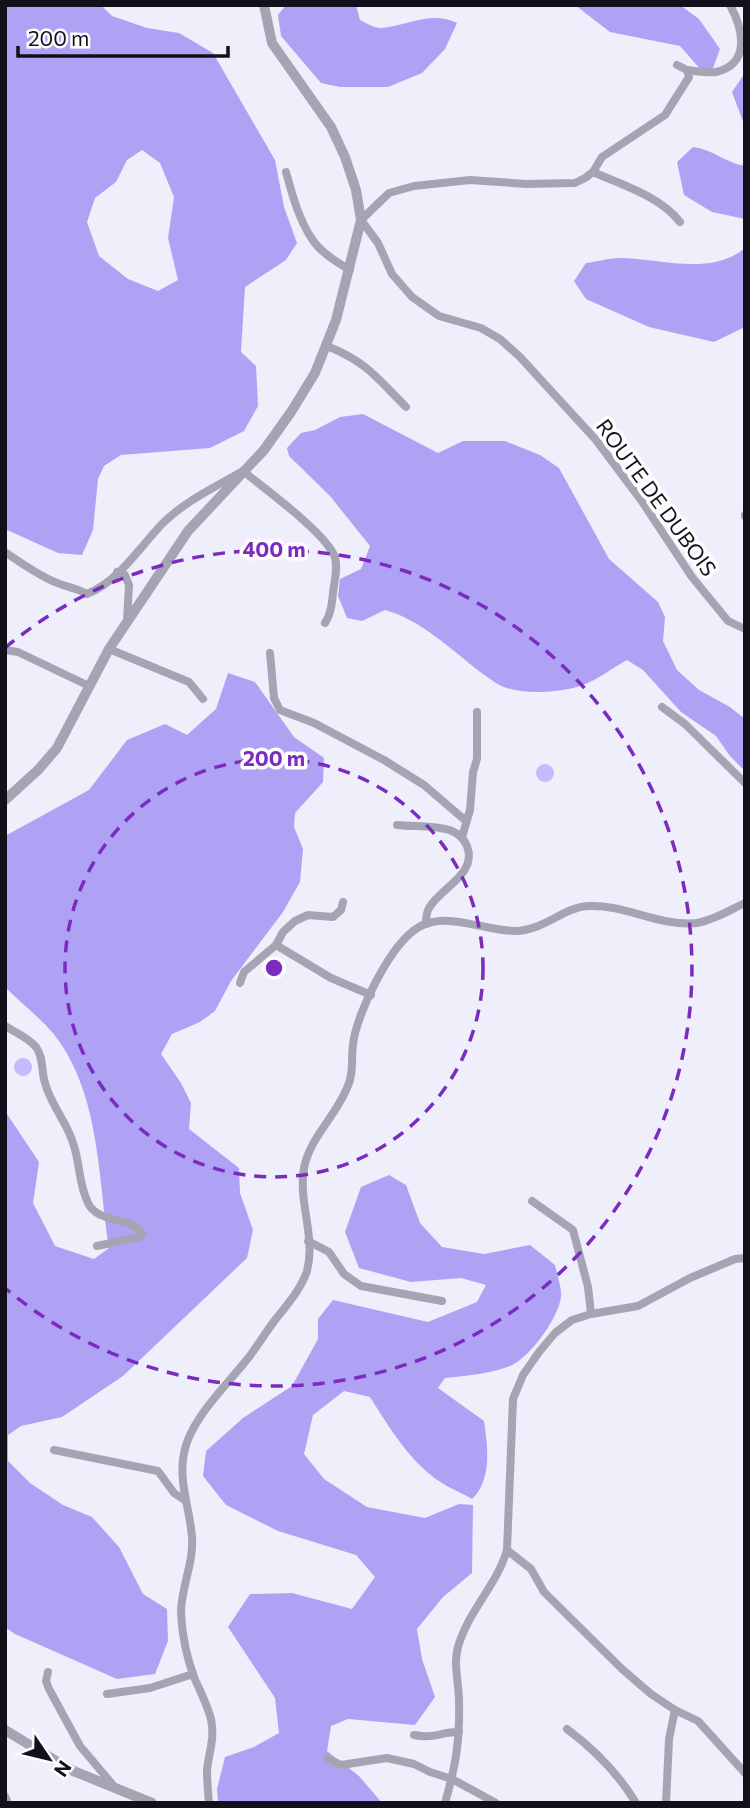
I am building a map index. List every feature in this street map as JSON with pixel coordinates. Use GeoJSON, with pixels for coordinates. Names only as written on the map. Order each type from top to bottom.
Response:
{"type":"FeatureCollection","features":[{"type":"Feature","properties":{"kind":"street"},"geometry":{"type":"LineString","coordinates":[[5,800],[38,770],[57,748],[127,620],[188,531],[264,450],[316,373],[327,346],[350,270],[361,220],[356,190],[331,127],[272,43],[264,5]]}},
{"type":"Feature","properties":{"kind":"street"},"geometry":{"type":"LineString","coordinates":[[677,65],[687,70],[714,72],[732,66],[741,58],[744,45],[742,27],[730,5]]}},
{"type":"Feature","properties":{"kind":"street"},"geometry":{"type":"LineString","coordinates":[[361,220],[389,193],[414,186],[470,180],[526,184],[575,183],[593,172],[602,157],[665,115],[689,77],[687,70]]}},
{"type":"Feature","properties":{"kind":"street"},"geometry":{"type":"LineString","coordinates":[[286,172],[312,240],[329,257],[350,270]]}},
{"type":"Feature","properties":{"kind":"street"},"geometry":{"type":"LineString","coordinates":[[593,172],[665,207],[680,222]]}},
{"type":"Feature","properties":{"kind":"street","name":"ROUTE DE DUBOIS"},"geometry":{"type":"LineString","coordinates":[[361,220],[378,243],[392,274],[412,297],[439,316],[481,328],[500,339],[520,357],[596,440],[692,577],[722,614],[728,621],[745,629]]}},
{"type":"Feature","properties":{"kind":"street"},"geometry":{"type":"LineString","coordinates":[[327,346],[351,356],[371,370],[405,407]]}},
{"type":"Feature","properties":{"kind":"street"},"geometry":{"type":"LineString","coordinates":[[5,552],[58,584],[75,587],[87,594],[95,591],[117,572],[163,523],[197,497],[243,471]]}},
{"type":"Feature","properties":{"kind":"street"},"geometry":{"type":"LineString","coordinates":[[243,471],[300,518],[334,555],[336,563],[332,601],[325,623]]}},
{"type":"Feature","properties":{"kind":"street"},"geometry":{"type":"LineString","coordinates":[[117,572],[125,575],[129,585],[127,620]]}},
{"type":"Feature","properties":{"kind":"street"},"geometry":{"type":"LineString","coordinates":[[109,649],[189,682],[202,698]]}},
{"type":"Feature","properties":{"kind":"street"},"geometry":{"type":"LineString","coordinates":[[5,650],[18,652],[89,686]]}},
{"type":"Feature","properties":{"kind":"street"},"geometry":{"type":"LineString","coordinates":[[270,653],[274,698],[280,710],[314,723],[384,760],[425,785],[466,821]]}},
{"type":"Feature","properties":{"kind":"street"},"geometry":{"type":"LineString","coordinates":[[662,707],[685,724],[745,783]]}},
{"type":"Feature","properties":{"kind":"street"},"geometry":{"type":"LineString","coordinates":[[426,924],[429,907],[459,878],[466,867],[469,854],[462,837],[478,747],[477,712]]}},
{"type":"Feature","properties":{"kind":"street"},"geometry":{"type":"LineString","coordinates":[[397,825],[448,830],[462,837]]}},
{"type":"Feature","properties":{"kind":"street"},"geometry":{"type":"LineString","coordinates":[[240,983],[244,972],[276,945],[283,932],[295,921],[308,915],[333,916],[341,910],[343,902]]}},
{"type":"Feature","properties":{"kind":"street"},"geometry":{"type":"LineString","coordinates":[[209,1803],[207,1771],[214,1738],[210,1715],[193,1674],[182,1630],[181,1611],[192,1539],[183,1480],[184,1452],[194,1427],[251,1355],[302,1283],[307,1268],[308,1241],[303,1192],[304,1166],[314,1141],[347,1089],[351,1077],[356,1028],[396,950],[412,932],[426,924],[441,921],[513,931],[533,928],[581,907],[591,906],[617,909],[659,920],[696,923],[714,918],[745,903]]}},
{"type":"Feature","properties":{"kind":"street"},"geometry":{"type":"LineString","coordinates":[[276,945],[331,978],[371,995]]}},
{"type":"Feature","properties":{"kind":"street"},"geometry":{"type":"LineString","coordinates":[[5,1026],[32,1043],[41,1056],[44,1082],[68,1127],[75,1147],[81,1185],[88,1205],[99,1214],[137,1227],[142,1233],[139,1237],[97,1245]]}},
{"type":"Feature","properties":{"kind":"street"},"geometry":{"type":"LineString","coordinates":[[532,1201],[573,1230],[588,1287],[590,1314]]}},
{"type":"Feature","properties":{"kind":"street"},"geometry":{"type":"LineString","coordinates":[[308,1241],[329,1252],[344,1274],[361,1286],[442,1301]]}},
{"type":"Feature","properties":{"kind":"street"},"geometry":{"type":"LineString","coordinates":[[445,1803],[458,1755],[457,1649],[467,1625],[503,1566],[507,1550],[513,1398],[523,1374],[555,1334],[572,1320],[590,1314],[638,1306],[690,1278],[735,1259],[745,1258]]}},
{"type":"Feature","properties":{"kind":"street"},"geometry":{"type":"LineString","coordinates":[[54,1450],[158,1471],[174,1493],[186,1502]]}},
{"type":"Feature","properties":{"kind":"street"},"geometry":{"type":"LineString","coordinates":[[507,1550],[531,1569],[544,1592],[622,1669],[651,1694],[698,1721],[745,1773]]}},
{"type":"Feature","properties":{"kind":"street"},"geometry":{"type":"LineString","coordinates":[[48,1672],[48,1689],[80,1746],[115,1787]]}},
{"type":"Feature","properties":{"kind":"street"},"geometry":{"type":"LineString","coordinates":[[107,1694],[150,1688],[193,1674]]}},
{"type":"Feature","properties":{"kind":"street"},"geometry":{"type":"LineString","coordinates":[[666,1803],[668,1751],[675,1710]]}},
{"type":"Feature","properties":{"kind":"street"},"geometry":{"type":"LineString","coordinates":[[567,1729],[596,1751],[636,1803]]}},
{"type":"Feature","properties":{"kind":"street"},"geometry":{"type":"LineString","coordinates":[[5,1730],[71,1770],[152,1803]]}},
{"type":"Feature","properties":{"kind":"street"},"geometry":{"type":"LineString","coordinates":[[414,1735],[430,1738],[444,1732],[459,1732]]}},
{"type":"Feature","properties":{"kind":"street"},"geometry":{"type":"LineString","coordinates":[[327,1758],[344,1765],[387,1758],[414,1764],[452,1779],[496,1803]]}},
{"type":"Feature","properties":{"kind":"street"},"geometry":{"type":"LineString","coordinates":[[5,1796],[8,1803]]}},
{"type":"Feature","properties":{"kind":"shaded area"},"geometry":{"type":"Polygon","coordinates":[[[5,5],[101,5],[112,16],[147,28],[179,33],[213,53],[275,160],[284,207],[297,243],[286,260],[245,287],[241,352],[256,366],[258,406],[244,431],[210,448],[121,455],[104,466],[98,479],[93,530],[82,555],[58,553],[5,529],[5,5]],[[142,150],[127,160],[116,182],[95,198],[87,222],[99,256],[128,279],[158,291],[178,280],[168,238],[174,197],[160,163],[142,150]]]}},
{"type":"Feature","properties":{"kind":"shaded area"},"geometry":{"type":"Polygon","coordinates":[[[286,5],[356,5],[360,20],[378,28],[429,18],[448,19],[457,23],[445,49],[422,73],[388,87],[340,87],[321,83],[281,36],[278,15],[286,5]]]}},
{"type":"Feature","properties":{"kind":"shaded area"},"geometry":{"type":"Polygon","coordinates":[[[575,5],[680,5],[699,19],[720,49],[713,68],[702,71],[680,46],[610,32],[575,5]]]}},
{"type":"Feature","properties":{"kind":"shaded area"},"geometry":{"type":"Polygon","coordinates":[[[745,73],[745,127],[732,92],[745,73]]]}},
{"type":"Feature","properties":{"kind":"shaded area"},"geometry":{"type":"Polygon","coordinates":[[[693,147],[745,166],[745,219],[712,212],[684,195],[677,162],[693,147]]]}},
{"type":"Feature","properties":{"kind":"shaded area"},"geometry":{"type":"Polygon","coordinates":[[[745,248],[745,327],[714,342],[649,327],[586,299],[574,281],[586,263],[619,258],[701,264],[731,257],[745,248]]]}},
{"type":"Feature","properties":{"kind":"shaded area"},"geometry":{"type":"Polygon","coordinates":[[[363,414],[438,453],[463,441],[505,441],[540,455],[559,468],[609,559],[658,602],[665,617],[663,641],[677,670],[699,690],[730,707],[745,719],[745,771],[716,736],[681,712],[643,670],[627,660],[580,686],[549,692],[526,692],[496,683],[429,632],[401,616],[385,610],[362,621],[347,618],[338,596],[340,579],[361,569],[370,546],[330,496],[289,456],[287,448],[301,433],[315,430],[340,417],[363,414]]]}},
{"type":"Feature","properties":{"kind":"shaded area"},"geometry":{"type":"Polygon","coordinates":[[[228,673],[255,682],[294,737],[324,758],[323,782],[295,813],[294,827],[303,849],[300,882],[283,912],[231,981],[215,1011],[200,1022],[172,1034],[161,1054],[191,1103],[189,1129],[239,1168],[240,1193],[253,1230],[247,1258],[123,1376],[62,1417],[21,1426],[8,1435],[8,1461],[30,1483],[63,1505],[92,1517],[119,1547],[143,1594],[167,1609],[168,1641],[155,1674],[117,1679],[15,1634],[5,1627],[5,1111],[39,1162],[33,1203],[55,1246],[94,1259],[109,1248],[94,1135],[80,1080],[68,1055],[52,1032],[5,987],[5,836],[89,790],[127,740],[165,724],[187,735],[216,709],[228,673]]]}},
{"type":"Feature","properties":{"kind":"shaded area"},"geometry":{"type":"Polygon","coordinates":[[[541,764],[549,764],[554,773],[552,780],[541,782],[536,777],[536,769],[541,764]]]}},
{"type":"Feature","properties":{"kind":"shaded area"},"geometry":{"type":"Polygon","coordinates":[[[23,1058],[29,1061],[32,1067],[29,1073],[23,1076],[17,1073],[14,1067],[17,1061],[23,1058]]]}},
{"type":"Feature","properties":{"kind":"shaded area"},"geometry":{"type":"Polygon","coordinates":[[[389,1175],[406,1185],[420,1223],[442,1247],[484,1254],[530,1245],[555,1265],[561,1290],[559,1305],[550,1325],[536,1344],[514,1364],[490,1372],[445,1378],[438,1388],[484,1421],[486,1473],[472,1499],[442,1483],[420,1466],[370,1397],[344,1391],[313,1415],[304,1454],[324,1479],[367,1507],[425,1518],[459,1504],[473,1505],[472,1573],[443,1597],[417,1629],[422,1659],[435,1697],[415,1725],[348,1719],[331,1726],[327,1751],[359,1776],[382,1803],[218,1803],[217,1789],[225,1757],[254,1747],[279,1733],[275,1698],[228,1627],[250,1594],[292,1593],[352,1609],[375,1577],[356,1555],[278,1531],[226,1505],[203,1476],[206,1451],[243,1418],[292,1386],[318,1339],[318,1319],[333,1300],[428,1322],[477,1302],[486,1285],[461,1278],[411,1282],[359,1268],[345,1232],[361,1187],[389,1175]]]}}]}
